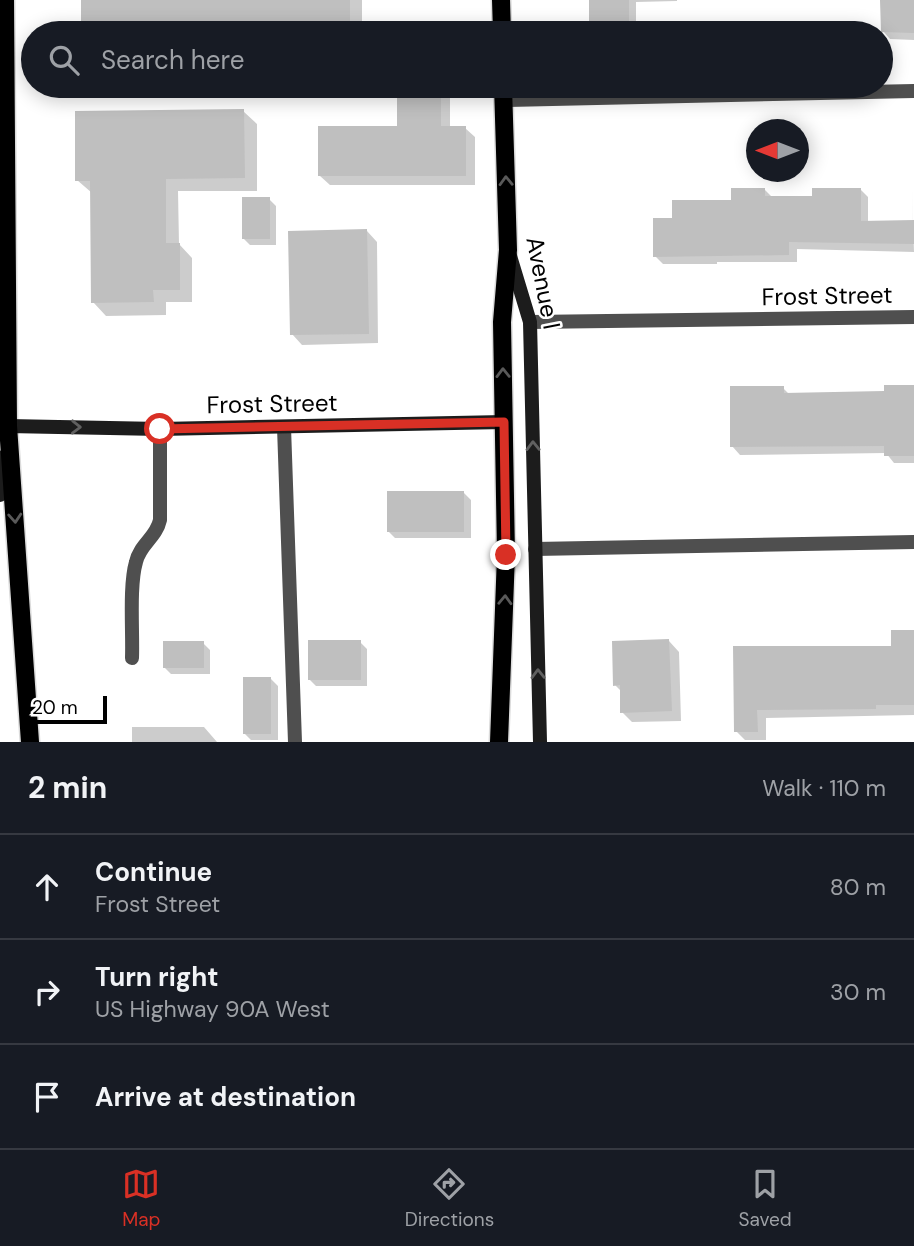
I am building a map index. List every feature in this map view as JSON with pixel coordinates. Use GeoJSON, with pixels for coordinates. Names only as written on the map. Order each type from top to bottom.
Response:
{"type":"FeatureCollection","features":[{"type":"Feature","properties":{"kind":"main road"},"geometry":{"type":"LineString","coordinates":[[0,495],[4,426],[5,0]]}},
{"type":"Feature","properties":{"kind":"main road"},"geometry":{"type":"LineString","coordinates":[[501,0],[502,21]]}},
{"type":"Feature","properties":{"kind":"main road","name":"Avenue I"},"geometry":{"type":"LineString","coordinates":[[503,98],[508,250],[530,323],[540,742]]}},
{"type":"Feature","properties":{"kind":"main road"},"geometry":{"type":"LineString","coordinates":[[499,742],[506,555],[502,322],[508,250]]}},
{"type":"Feature","properties":{"kind":"main road","name":"Frost Street"},"geometry":{"type":"LineString","coordinates":[[4,426],[160,429],[504,422]]}},
{"type":"Feature","properties":{"kind":"main road"},"geometry":{"type":"LineString","coordinates":[[4,426],[30,742]]}},
{"type":"Feature","properties":{"kind":"street"},"geometry":{"type":"LineString","coordinates":[[893,92],[914,92]]}},
{"type":"Feature","properties":{"kind":"street","name":"Frost Street"},"geometry":{"type":"LineString","coordinates":[[530,323],[914,317]]}},
{"type":"Feature","properties":{"kind":"street"},"geometry":{"type":"LineString","coordinates":[[285,427],[295,742]]}},
{"type":"Feature","properties":{"kind":"street"},"geometry":{"type":"LineString","coordinates":[[132,658],[135,563],[143,546],[157,534],[160,520],[160,429]]}},
{"type":"Feature","properties":{"kind":"street"},"geometry":{"type":"LineString","coordinates":[[535,549],[914,542]]}},
{"type":"Feature","properties":{"kind":"building"},"geometry":{"type":"Polygon","coordinates":[[[81,0],[350,0],[350,21],[81,21],[81,0]]]}},
{"type":"Feature","properties":{"kind":"building"},"geometry":{"type":"Polygon","coordinates":[[[589,0],[629,0],[629,21],[589,21],[589,0]]]}},
{"type":"Feature","properties":{"kind":"building"},"geometry":{"type":"Polygon","coordinates":[[[880,0],[914,0],[914,33],[893,32],[893,21],[881,21],[880,0]]]}},
{"type":"Feature","properties":{"kind":"building"},"geometry":{"type":"Polygon","coordinates":[[[397,98],[441,98],[441,126],[466,126],[466,176],[318,176],[318,126],[397,126],[397,98]]]}},
{"type":"Feature","properties":{"kind":"building"},"geometry":{"type":"Polygon","coordinates":[[[244,109],[245,178],[166,179],[166,243],[180,243],[180,290],[153,290],[154,302],[91,303],[90,181],[75,181],[75,111],[244,109]]]}},
{"type":"Feature","properties":{"kind":"building"},"geometry":{"type":"Polygon","coordinates":[[[731,188],[765,188],[765,196],[812,196],[812,188],[861,188],[861,221],[914,220],[914,244],[789,242],[789,255],[653,257],[653,218],[672,218],[672,200],[731,200],[731,188]]]}},
{"type":"Feature","properties":{"kind":"building"},"geometry":{"type":"Polygon","coordinates":[[[242,197],[270,197],[270,239],[242,239],[242,197]]]}},
{"type":"Feature","properties":{"kind":"building"},"geometry":{"type":"Polygon","coordinates":[[[367,229],[369,334],[290,335],[288,231],[367,229]]]}},
{"type":"Feature","properties":{"kind":"building"},"geometry":{"type":"Polygon","coordinates":[[[884,385],[914,385],[914,456],[884,456],[884,446],[730,447],[730,386],[784,386],[784,393],[884,391],[884,385]]]}},
{"type":"Feature","properties":{"kind":"building"},"geometry":{"type":"Polygon","coordinates":[[[387,491],[464,491],[464,532],[387,532],[387,491]]]}},
{"type":"Feature","properties":{"kind":"building"},"geometry":{"type":"Polygon","coordinates":[[[891,630],[914,630],[914,705],[876,705],[876,709],[757,710],[758,732],[734,732],[733,646],[891,646],[891,630]]]}},
{"type":"Feature","properties":{"kind":"building"},"geometry":{"type":"Polygon","coordinates":[[[669,639],[672,711],[620,713],[620,685],[613,686],[612,641],[669,639]]]}},
{"type":"Feature","properties":{"kind":"building"},"geometry":{"type":"Polygon","coordinates":[[[308,640],[361,640],[361,680],[308,680],[308,640]]]}},
{"type":"Feature","properties":{"kind":"building"},"geometry":{"type":"Polygon","coordinates":[[[163,641],[204,641],[204,668],[163,668],[163,641]]]}},
{"type":"Feature","properties":{"kind":"building"},"geometry":{"type":"Polygon","coordinates":[[[243,677],[271,677],[271,734],[243,734],[243,677]]]}},
{"type":"Feature","properties":{"kind":"route"},"geometry":{"type":"LineString","coordinates":[[160,429],[504,422],[506,555]]}}]}
